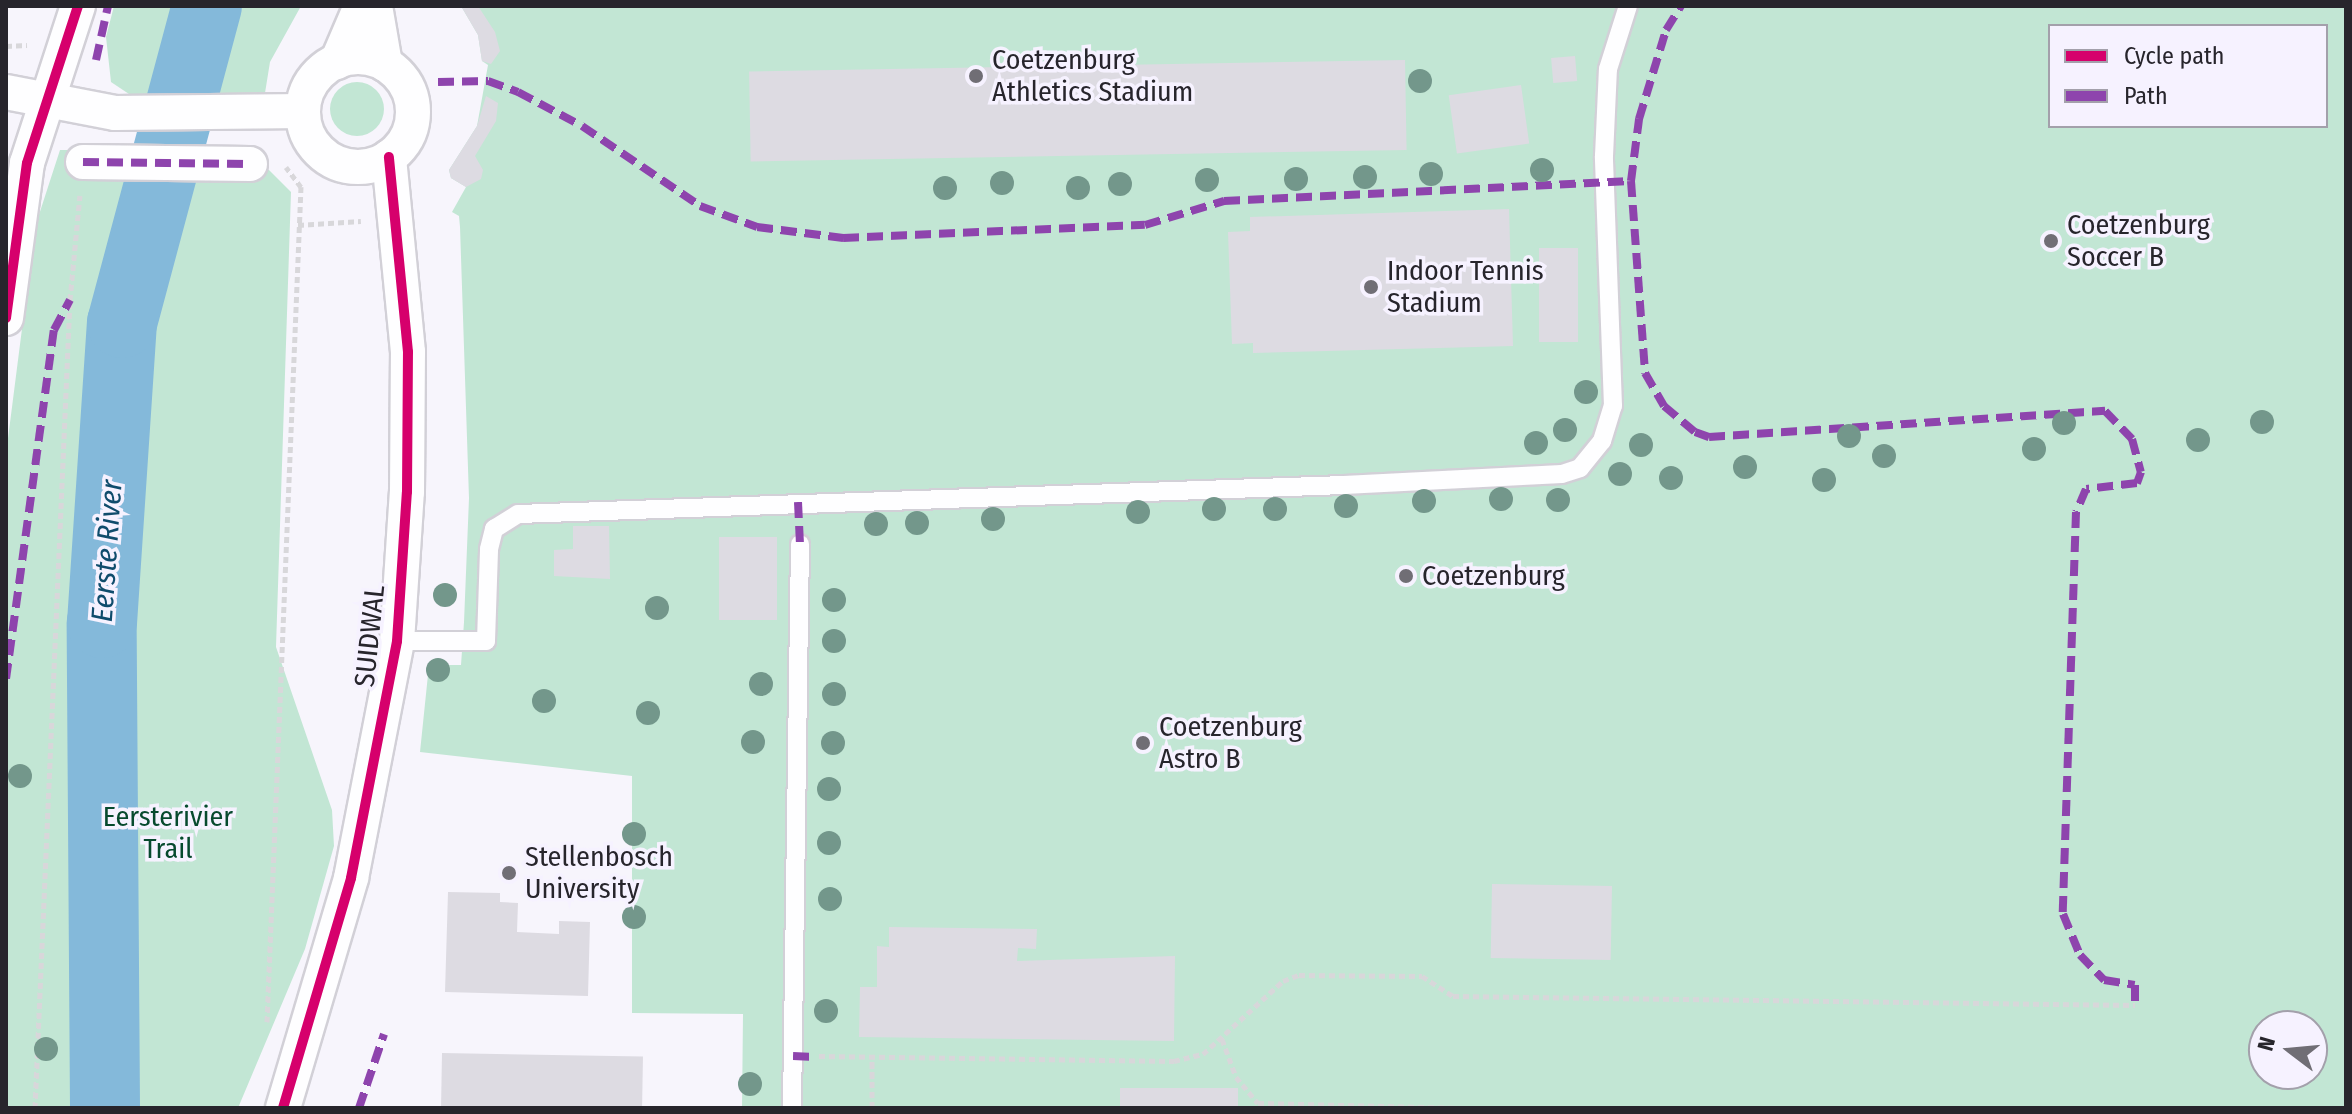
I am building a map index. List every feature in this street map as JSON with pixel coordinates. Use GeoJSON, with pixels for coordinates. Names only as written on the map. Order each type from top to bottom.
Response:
{"type":"FeatureCollection","features":[{"type":"Feature","properties":{"kind":"street"},"geometry":{"type":"LineString","coordinates":[[6,318],[27,163],[50,102],[78,6]]}},
{"type":"Feature","properties":{"kind":"street"},"geometry":{"type":"LineString","coordinates":[[337,62],[361,6]]}},
{"type":"Feature","properties":{"kind":"street"},"geometry":{"type":"LineString","coordinates":[[375,6],[385,64]]}},
{"type":"Feature","properties":{"kind":"street"},"geometry":{"type":"LineString","coordinates":[[367,57],[385,64],[399,76],[413,109],[402,144],[389,157],[361,167],[332,161],[289,112],[316,76],[337,62],[367,57]]}},
{"type":"Feature","properties":{"kind":"street"},"geometry":{"type":"LineString","coordinates":[[6,92],[115,113],[289,112]]}},
{"type":"Feature","properties":{"kind":"street","name":"SUIDWAL"},"geometry":{"type":"LineString","coordinates":[[283,1108],[351,878],[397,641],[407,492],[408,352],[389,157]]}},
{"type":"Feature","properties":{"kind":"street"},"geometry":{"type":"LineString","coordinates":[[83,162],[250,164]]}},
{"type":"Feature","properties":{"kind":"lane"},"geometry":{"type":"LineString","coordinates":[[397,641],[486,641],[489,549],[494,529],[518,514],[1344,485],[1562,474],[1580,468],[1602,441],[1613,406],[1604,156],[1608,69],[1628,6]]}},
{"type":"Feature","properties":{"kind":"lane"},"geometry":{"type":"LineString","coordinates":[[792,1108],[800,544]]}},
{"type":"Feature","properties":{"kind":"path"},"geometry":{"type":"LineString","coordinates":[[6,46],[36,45]]}},
{"type":"Feature","properties":{"kind":"path"},"geometry":{"type":"LineString","coordinates":[[35,1108],[70,300],[83,162]]}},
{"type":"Feature","properties":{"kind":"path"},"geometry":{"type":"LineString","coordinates":[[250,164],[290,168],[301,187],[267,1034]]}},
{"type":"Feature","properties":{"kind":"path"},"geometry":{"type":"LineString","coordinates":[[298,225],[362,221]]}},
{"type":"Feature","properties":{"kind":"path"},"geometry":{"type":"LineString","coordinates":[[814,1057],[1174,1061],[1203,1054],[1283,981],[1299,975],[1422,976],[1453,996],[2135,1005]]}},
{"type":"Feature","properties":{"kind":"path"},"geometry":{"type":"LineString","coordinates":[[1222,1039],[1236,1077],[1258,1103],[1466,1108]]}},
{"type":"Feature","properties":{"kind":"path"},"geometry":{"type":"LineString","coordinates":[[872,1057],[872,1108]]}},
{"type":"Feature","properties":{"kind":"green space"},"geometry":{"type":"Polygon","coordinates":[[[114,6],[301,6],[270,62],[265,93],[232,97],[132,96],[111,82],[106,37],[114,6]]]}},
{"type":"Feature","properties":{"kind":"green space","name":"Coetzenburg"},"geometry":{"type":"Polygon","coordinates":[[[461,6],[2346,6],[2346,1108],[742,1108],[743,1014],[632,1013],[632,776],[420,752],[429,665],[461,665],[469,498],[460,227],[459,216],[452,212],[466,187],[451,178],[449,170],[477,126],[488,65],[482,61],[478,35],[461,6]]]}},
{"type":"Feature","properties":{"kind":"green space"},"geometry":{"type":"Polygon","coordinates":[[[357,82],[376,90],[384,109],[376,128],[357,136],[338,128],[330,109],[338,90],[357,82]]]}},
{"type":"Feature","properties":{"kind":"green space","name":"Eersterivier Trail"},"geometry":{"type":"Polygon","coordinates":[[[60,150],[228,150],[269,170],[291,192],[276,647],[332,810],[334,846],[305,949],[238,1108],[6,1108],[6,454],[35,227],[60,150]]]}},
{"type":"Feature","properties":{"kind":"building"},"geometry":{"type":"Polygon","coordinates":[[[461,6],[478,6],[495,32],[500,51],[491,64],[482,61],[478,35],[461,6]]]}},
{"type":"Feature","properties":{"kind":"building"},"geometry":{"type":"Polygon","coordinates":[[[1575,56],[1577,81],[1553,83],[1551,58],[1575,56]]]}},
{"type":"Feature","properties":{"kind":"building"},"geometry":{"type":"Polygon","coordinates":[[[1405,60],[1407,150],[751,161],[749,71],[1405,60]]]}},
{"type":"Feature","properties":{"kind":"building"},"geometry":{"type":"Polygon","coordinates":[[[1521,85],[1529,143],[1457,154],[1449,95],[1521,85]]]}},
{"type":"Feature","properties":{"kind":"building"},"geometry":{"type":"Polygon","coordinates":[[[486,96],[498,103],[496,121],[475,156],[483,170],[481,179],[466,187],[451,178],[449,170],[477,126],[486,96]]]}},
{"type":"Feature","properties":{"kind":"building","name":"Indoor Tennis Stadium"},"geometry":{"type":"Polygon","coordinates":[[[1509,209],[1513,346],[1253,353],[1253,343],[1232,344],[1228,232],[1250,231],[1250,217],[1509,209]]]}},
{"type":"Feature","properties":{"kind":"building"},"geometry":{"type":"Polygon","coordinates":[[[1539,248],[1578,248],[1578,342],[1539,342],[1539,248]]]}},
{"type":"Feature","properties":{"kind":"building"},"geometry":{"type":"Polygon","coordinates":[[[573,526],[609,526],[610,579],[554,576],[554,550],[573,549],[573,526]]]}},
{"type":"Feature","properties":{"kind":"building"},"geometry":{"type":"Polygon","coordinates":[[[719,537],[777,537],[777,620],[719,620],[719,537]]]}},
{"type":"Feature","properties":{"kind":"building"},"geometry":{"type":"Polygon","coordinates":[[[1492,884],[1612,886],[1611,960],[1491,958],[1492,884]]]}},
{"type":"Feature","properties":{"kind":"building"},"geometry":{"type":"Polygon","coordinates":[[[448,892],[500,893],[500,902],[518,903],[517,932],[559,934],[559,921],[590,922],[588,996],[445,992],[448,892]]]}},
{"type":"Feature","properties":{"kind":"building"},"geometry":{"type":"Polygon","coordinates":[[[889,927],[1037,929],[1036,949],[1018,948],[1017,961],[1175,956],[1174,1041],[859,1037],[860,987],[877,987],[877,946],[889,947],[889,927]]]}},
{"type":"Feature","properties":{"kind":"building"},"geometry":{"type":"Polygon","coordinates":[[[442,1053],[643,1057],[642,1108],[441,1108],[442,1053]]]}},
{"type":"Feature","properties":{"kind":"building"},"geometry":{"type":"Polygon","coordinates":[[[1120,1088],[1238,1088],[1238,1108],[1120,1108],[1120,1088]]]}},
{"type":"Feature","properties":{"kind":"waterway","name":"Eerste River"},"geometry":{"type":"LineString","coordinates":[[105,1108],[102,623],[122,323],[207,6]]}},
{"type":"Feature","properties":{"kind":"marked path"},"geometry":{"type":"LineString","coordinates":[[96,60],[108,6]]}},
{"type":"Feature","properties":{"kind":"marked path"},"geometry":{"type":"LineString","coordinates":[[438,82],[488,81],[518,92],[582,126],[700,206],[757,227],[843,238],[1145,225],[1224,201],[1631,181],[1639,119],[1666,30],[1681,6]]}},
{"type":"Feature","properties":{"kind":"marked path"},"geometry":{"type":"LineString","coordinates":[[83,162],[250,164]]}},
{"type":"Feature","properties":{"kind":"marked path"},"geometry":{"type":"LineString","coordinates":[[1631,181],[1645,373],[1664,406],[1695,432],[1709,437],[2105,411],[2132,439],[2141,472],[2137,483],[2086,489],[2076,512],[2063,914],[2080,955],[2104,980],[2135,985],[2135,1005]]}},
{"type":"Feature","properties":{"kind":"marked path"},"geometry":{"type":"LineString","coordinates":[[6,679],[54,330],[70,300]]}},
{"type":"Feature","properties":{"kind":"marked path"},"geometry":{"type":"LineString","coordinates":[[798,502],[800,544]]}},
{"type":"Feature","properties":{"kind":"marked path"},"geometry":{"type":"LineString","coordinates":[[359,1108],[384,1034]]}},
{"type":"Feature","properties":{"kind":"marked path"},"geometry":{"type":"LineString","coordinates":[[793,1056],[814,1057]]}},
{"type":"Feature","properties":{"kind":"cycle path"},"geometry":{"type":"LineString","coordinates":[[6,318],[27,163],[78,6]]}},
{"type":"Feature","properties":{"kind":"cycle path"},"geometry":{"type":"LineString","coordinates":[[283,1108],[351,878],[397,641],[407,492],[408,352],[389,157]]}},
{"type":"Feature","properties":{"kind":"place","name":"Coetzenburg Athletics Stadium"},"geometry":{"type":"Point","coordinates":[976,76]}},
{"type":"Feature","properties":{"kind":"place","name":"Coetzenburg Soccer B"},"geometry":{"type":"Point","coordinates":[2051,241]}},
{"type":"Feature","properties":{"kind":"place","name":"Indoor Tennis Stadium"},"geometry":{"type":"Point","coordinates":[1371,287]}},
{"type":"Feature","properties":{"kind":"place","name":"Coetzenburg"},"geometry":{"type":"Point","coordinates":[1406,576]}},
{"type":"Feature","properties":{"kind":"place","name":"Coetzenburg Astro B"},"geometry":{"type":"Point","coordinates":[1143,743]}},
{"type":"Feature","properties":{"kind":"place","name":"Stellenbosch University"},"geometry":{"type":"Point","coordinates":[509,873]}}]}
